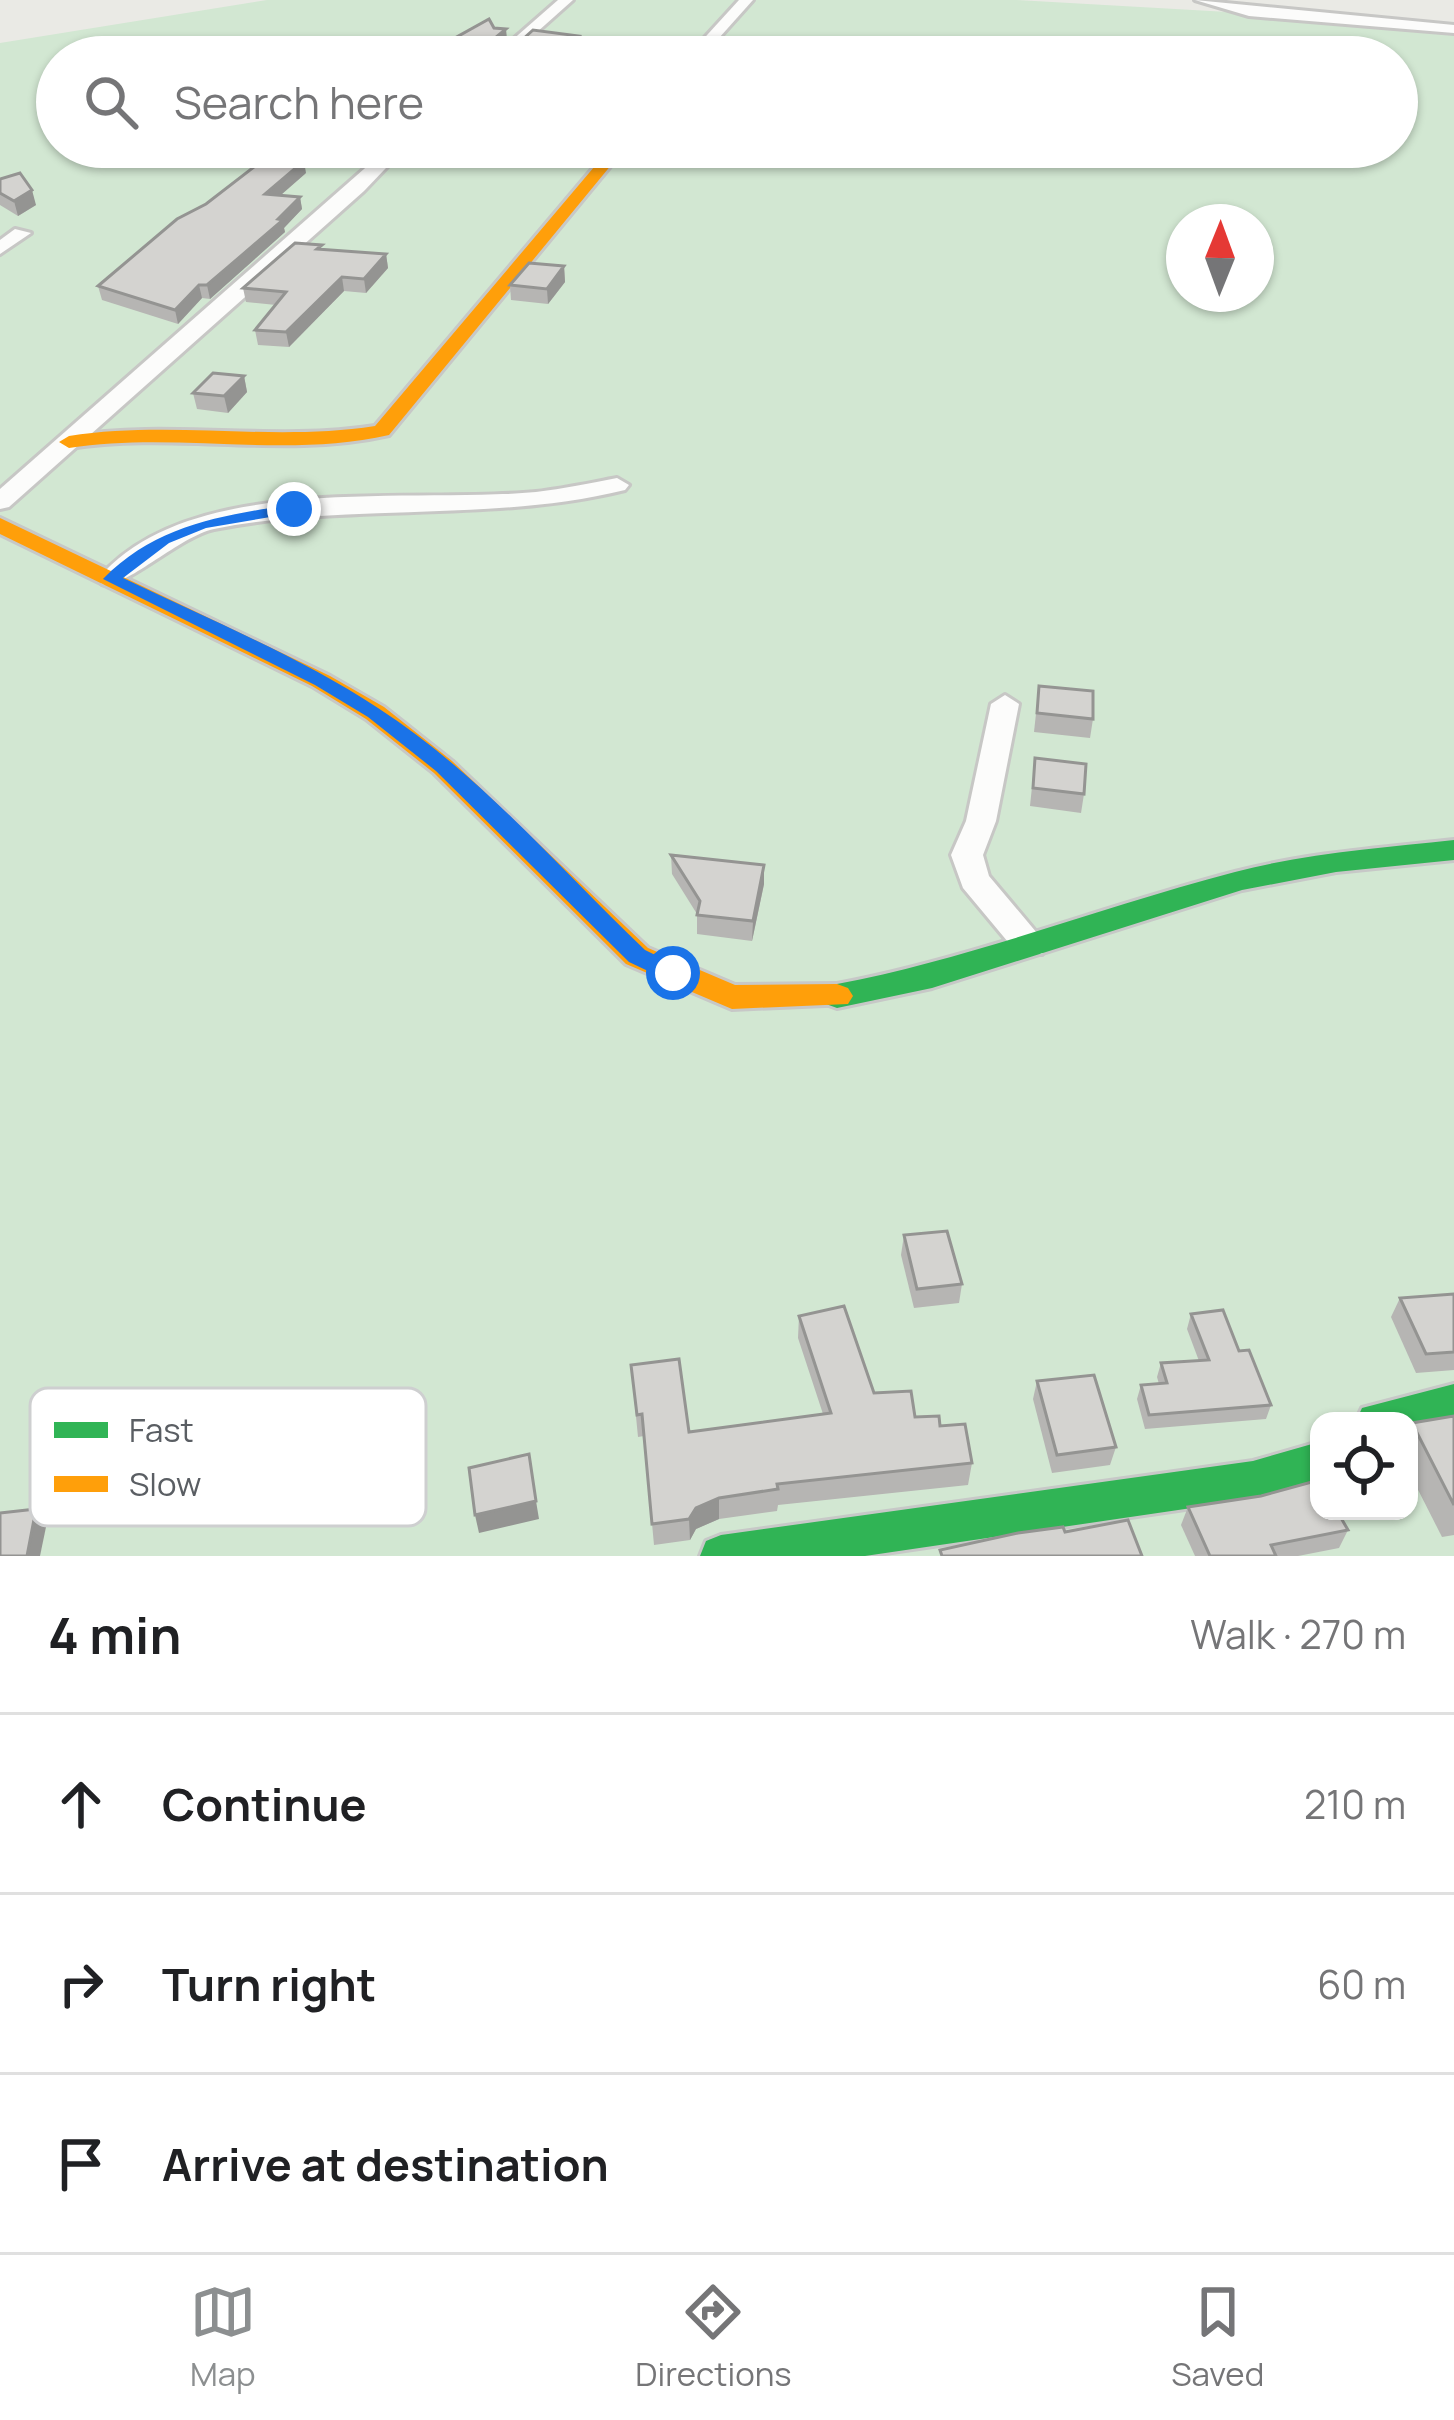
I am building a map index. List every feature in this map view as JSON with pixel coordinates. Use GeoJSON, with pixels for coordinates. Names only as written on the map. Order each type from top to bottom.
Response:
{"type":"FeatureCollection","features":[{"type":"Feature","properties":{"kind":"street"},"geometry":{"type":"LineString","coordinates":[[524,36],[566,0]]}},
{"type":"Feature","properties":{"kind":"street"},"geometry":{"type":"LineString","coordinates":[[713,36],[746,0]]}},
{"type":"Feature","properties":{"kind":"street"},"geometry":{"type":"LineString","coordinates":[[1202,0],[1249,11],[1454,29]]}},
{"type":"Feature","properties":{"kind":"street"},"geometry":{"type":"LineString","coordinates":[[0,502],[378,168]]}},
{"type":"Feature","properties":{"kind":"street"},"geometry":{"type":"LineString","coordinates":[[69,442],[110,433],[333,442],[382,431],[601,168]]}},
{"type":"Feature","properties":{"kind":"street"},"geometry":{"type":"LineString","coordinates":[[0,248],[22,233]]}},
{"type":"Feature","properties":{"kind":"street"},"geometry":{"type":"LineString","coordinates":[[111,579],[163,540],[202,524],[252,514],[537,499],[617,485]]}},
{"type":"Feature","properties":{"kind":"street"},"geometry":{"type":"LineString","coordinates":[[0,525],[321,681],[375,713],[442,767],[637,956],[703,988],[762,1000],[850,995],[932,977],[1239,881],[1336,862],[1454,850]]}},
{"type":"Feature","properties":{"kind":"street"},"geometry":{"type":"LineString","coordinates":[[1006,704],[981,821],[967,855],[974,880],[1030,945]]}},
{"type":"Feature","properties":{"kind":"street"},"geometry":{"type":"LineString","coordinates":[[1413,1412],[1454,1402]]}},
{"type":"Feature","properties":{"kind":"street"},"geometry":{"type":"LineString","coordinates":[[721,1556],[1253,1480],[1310,1464]]}},
{"type":"Feature","properties":{"kind":"green space"},"geometry":{"type":"Polygon","coordinates":[[[267,0],[1017,0],[1454,25],[1454,1556],[0,1556],[0,43],[36,37],[36,168],[1418,168],[1418,36],[43,36],[267,0]]]}},
{"type":"Feature","properties":{"kind":"building"},"geometry":{"type":"Polygon","coordinates":[[[489,19],[494,28],[506,29],[498,36],[459,36],[489,19]]]}},
{"type":"Feature","properties":{"kind":"building"},"geometry":{"type":"Polygon","coordinates":[[[533,30],[579,36],[526,36],[533,30]]]}},
{"type":"Feature","properties":{"kind":"building"},"geometry":{"type":"Polygon","coordinates":[[[253,168],[296,168],[265,194],[300,197],[278,219],[283,220],[207,285],[199,285],[175,310],[98,286],[177,219],[206,204],[253,168]]]}},
{"type":"Feature","properties":{"kind":"building"},"geometry":{"type":"Polygon","coordinates":[[[20,173],[32,190],[14,201],[0,193],[0,179],[20,173]]]}},
{"type":"Feature","properties":{"kind":"building"},"geometry":{"type":"Polygon","coordinates":[[[295,243],[386,254],[364,279],[342,277],[286,332],[255,330],[286,292],[243,288],[295,243]]]}},
{"type":"Feature","properties":{"kind":"building"},"geometry":{"type":"Polygon","coordinates":[[[529,263],[564,266],[547,289],[510,285],[529,263]]]}},
{"type":"Feature","properties":{"kind":"building"},"geometry":{"type":"Polygon","coordinates":[[[213,373],[244,376],[224,396],[193,393],[213,373]]]}},
{"type":"Feature","properties":{"kind":"building"},"geometry":{"type":"Polygon","coordinates":[[[1039,686],[1093,691],[1093,719],[1037,713],[1039,686]]]}},
{"type":"Feature","properties":{"kind":"building"},"geometry":{"type":"Polygon","coordinates":[[[1035,758],[1086,764],[1084,794],[1033,788],[1035,758]]]}},
{"type":"Feature","properties":{"kind":"building"},"geometry":{"type":"Polygon","coordinates":[[[671,855],[764,865],[753,921],[697,915],[700,901],[671,855]]]}},
{"type":"Feature","properties":{"kind":"building"},"geometry":{"type":"Polygon","coordinates":[[[947,1231],[962,1284],[917,1289],[904,1235],[947,1231]]]}},
{"type":"Feature","properties":{"kind":"building"},"geometry":{"type":"Polygon","coordinates":[[[1454,1294],[1454,1352],[1426,1354],[1400,1298],[1454,1294]]]}},
{"type":"Feature","properties":{"kind":"building"},"geometry":{"type":"Polygon","coordinates":[[[844,1306],[874,1393],[911,1391],[915,1417],[939,1416],[940,1426],[965,1424],[972,1463],[777,1484],[778,1489],[719,1498],[696,1508],[689,1519],[652,1524],[642,1414],[637,1415],[631,1365],[679,1359],[689,1432],[831,1413],[799,1316],[844,1306]]]}},
{"type":"Feature","properties":{"kind":"building"},"geometry":{"type":"Polygon","coordinates":[[[1223,1310],[1239,1351],[1249,1350],[1271,1405],[1149,1415],[1141,1385],[1167,1383],[1161,1363],[1209,1360],[1191,1314],[1223,1310]]]}},
{"type":"Feature","properties":{"kind":"building"},"geometry":{"type":"Polygon","coordinates":[[[1094,1375],[1116,1447],[1057,1455],[1037,1381],[1094,1375]]]}},
{"type":"Feature","properties":{"kind":"building"},"geometry":{"type":"Polygon","coordinates":[[[1454,1416],[1454,1505],[1418,1435],[1418,1422],[1454,1416]]]}},
{"type":"Feature","properties":{"kind":"building"},"geometry":{"type":"Polygon","coordinates":[[[529,1454],[536,1501],[475,1515],[469,1468],[529,1454]]]}},
{"type":"Feature","properties":{"kind":"building"},"geometry":{"type":"Polygon","coordinates":[[[1310,1482],[1310,1520],[1342,1520],[1348,1530],[1271,1545],[1276,1556],[1210,1556],[1188,1507],[1310,1482]]]}},
{"type":"Feature","properties":{"kind":"building"},"geometry":{"type":"Polygon","coordinates":[[[30,1510],[33,1526],[27,1556],[0,1556],[0,1513],[30,1510]]]}},
{"type":"Feature","properties":{"kind":"building"},"geometry":{"type":"Polygon","coordinates":[[[1128,1520],[1142,1556],[942,1556],[940,1550],[1018,1533],[1063,1527],[1065,1532],[1128,1520]]]}},
{"type":"Feature","properties":{"kind":"traffic: fast"},"geometry":{"type":"LineString","coordinates":[[837,996],[932,977],[1239,881],[1336,862],[1454,850]]}},
{"type":"Feature","properties":{"kind":"traffic: fast"},"geometry":{"type":"LineString","coordinates":[[1413,1412],[1454,1402]]}},
{"type":"Feature","properties":{"kind":"traffic: fast"},"geometry":{"type":"LineString","coordinates":[[721,1556],[1253,1480],[1310,1464]]}},
{"type":"Feature","properties":{"kind":"traffic: slow"},"geometry":{"type":"LineString","coordinates":[[69,442],[147,434],[304,439],[382,431],[601,168]]}},
{"type":"Feature","properties":{"kind":"traffic: slow"},"geometry":{"type":"LineString","coordinates":[[0,525],[321,681],[375,713],[443,767],[637,956],[732,997],[837,996]]}},
{"type":"Feature","properties":{"kind":"route"},"geometry":{"type":"LineString","coordinates":[[294,509],[202,524],[163,540],[111,579],[321,681],[375,713],[442,767],[637,956],[673,973]]}}]}
